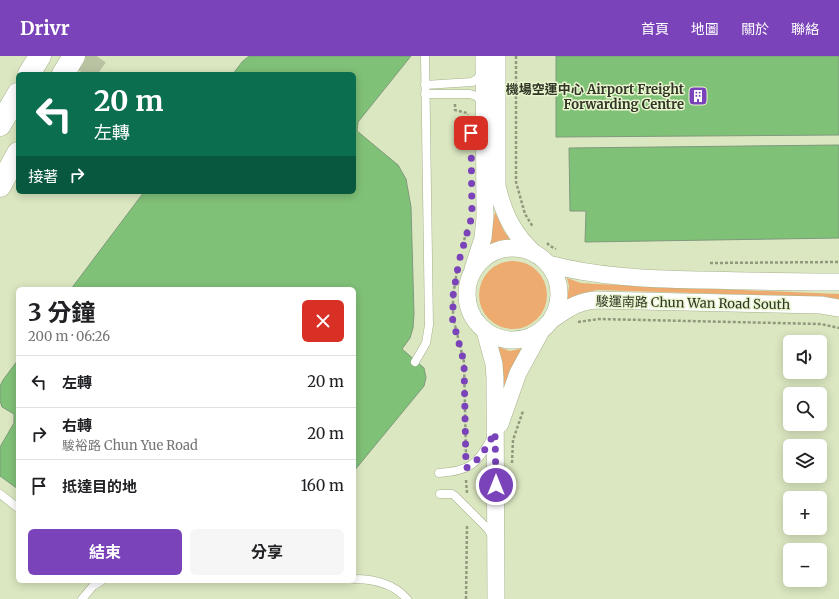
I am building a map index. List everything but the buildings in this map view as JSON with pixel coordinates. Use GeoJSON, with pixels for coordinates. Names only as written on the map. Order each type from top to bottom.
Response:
{"type":"FeatureCollection","features":[{"type":"Feature","properties":{"kind":"highway"},"geometry":{"type":"LineString","coordinates":[[30,72],[40,56]]}},
{"type":"Feature","properties":{"kind":"highway"},"geometry":{"type":"LineString","coordinates":[[64,72],[74,56]]}},
{"type":"Feature","properties":{"kind":"highway"},"geometry":{"type":"LineString","coordinates":[[0,125],[16,97]]}},
{"type":"Feature","properties":{"kind":"highway"},"geometry":{"type":"LineString","coordinates":[[0,186],[16,157]]}},
{"type":"Feature","properties":{"kind":"street"},"geometry":{"type":"LineString","coordinates":[[495,436],[518,373],[557,309],[559,297],[558,285],[545,251],[524,243],[514,232],[502,204],[497,186],[497,56]]}},
{"type":"Feature","properties":{"kind":"street"},"geometry":{"type":"LineString","coordinates":[[484,63],[485,217],[483,238],[464,273],[469,307],[475,320],[485,331],[498,338],[513,341],[528,338],[546,325]]}},
{"type":"Feature","properties":{"kind":"street"},"geometry":{"type":"LineString","coordinates":[[464,273],[476,266],[486,257],[498,251],[511,248],[545,251]]}},
{"type":"Feature","properties":{"kind":"street","name":"駿運南路 Chun Wan Road South"},"geometry":{"type":"LineString","coordinates":[[545,251],[568,269],[601,274],[657,279],[766,282],[839,282]]}},
{"type":"Feature","properties":{"kind":"street","name":"駿運南路 Chun Wan Road South"},"geometry":{"type":"LineString","coordinates":[[546,325],[572,306],[582,302],[595,300],[822,305],[839,308]]}},
{"type":"Feature","properties":{"kind":"street"},"geometry":{"type":"LineString","coordinates":[[485,331],[494,364],[496,378],[496,599]]}},
{"type":"Feature","properties":{"kind":"lane"},"geometry":{"type":"LineString","coordinates":[[415,362],[426,343],[429,325],[425,56]]}},
{"type":"Feature","properties":{"kind":"lane"},"geometry":{"type":"LineString","coordinates":[[425,85],[472,82],[477,79],[484,63]]}},
{"type":"Feature","properties":{"kind":"lane"},"geometry":{"type":"LineString","coordinates":[[425,94],[470,94],[476,96],[484,103]]}},
{"type":"Feature","properties":{"kind":"lane"},"geometry":{"type":"LineString","coordinates":[[439,473],[457,472],[473,464],[482,455],[495,436]]}},
{"type":"Feature","properties":{"kind":"lane"},"geometry":{"type":"LineString","coordinates":[[0,494],[16,506]]}},
{"type":"Feature","properties":{"kind":"lane"},"geometry":{"type":"LineString","coordinates":[[440,494],[452,494],[488,529],[496,546]]}},
{"type":"Feature","properties":{"kind":"lane"},"geometry":{"type":"LineString","coordinates":[[356,579],[367,579],[383,583],[402,593],[407,599]]}},
{"type":"Feature","properties":{"kind":"lane"},"geometry":{"type":"LineString","coordinates":[[82,599],[93,586],[98,583]]}},
{"type":"Feature","properties":{"kind":"path"},"geometry":{"type":"LineString","coordinates":[[516,56],[516,182],[525,214],[534,229]]}},
{"type":"Feature","properties":{"kind":"path"},"geometry":{"type":"LineString","coordinates":[[455,94],[455,110],[467,113],[471,119]]}},
{"type":"Feature","properties":{"kind":"path"},"geometry":{"type":"LineString","coordinates":[[462,247],[468,228]]}},
{"type":"Feature","properties":{"kind":"path"},"geometry":{"type":"LineString","coordinates":[[545,251],[563,251]]}},
{"type":"Feature","properties":{"kind":"path"},"geometry":{"type":"LineString","coordinates":[[706,263],[839,262]]}},
{"type":"Feature","properties":{"kind":"path"},"geometry":{"type":"LineString","coordinates":[[464,273],[453,296],[452,317],[464,362],[467,508],[466,599]]}},
{"type":"Feature","properties":{"kind":"path","name":"駿運南路 Chun Wan Road South"},"geometry":{"type":"LineString","coordinates":[[574,323],[607,319],[821,324],[839,328]]}},
{"type":"Feature","properties":{"kind":"path"},"geometry":{"type":"LineString","coordinates":[[512,470],[513,440],[523,410]]}},
{"type":"Feature","properties":{"kind":"shaded area"},"geometry":{"type":"Polygon","coordinates":[[[495,212],[504,231],[511,241],[497,242],[485,248],[491,231],[495,212]]]}},
{"type":"Feature","properties":{"kind":"shaded area"},"geometry":{"type":"Polygon","coordinates":[[[506,261],[520,261],[532,266],[542,276],[547,288],[547,302],[542,314],[532,324],[520,329],[506,329],[494,324],[484,314],[479,302],[479,288],[484,276],[494,266],[506,261]]]}},
{"type":"Feature","properties":{"kind":"shaded area"},"geometry":{"type":"Polygon","coordinates":[[[567,278],[581,283],[597,284],[839,294],[839,299],[819,297],[597,290],[579,294],[567,300],[569,286],[567,278]]]}},
{"type":"Feature","properties":{"kind":"shaded area"},"geometry":{"type":"Polygon","coordinates":[[[498,347],[510,351],[524,348],[501,405],[498,347]]]}},
{"type":"Feature","properties":{"kind":"pier"},"geometry":{"type":"Polygon","coordinates":[[[7,56],[37,56],[25,72],[16,72],[16,83],[0,103],[0,67],[7,56]]]}},
{"type":"Feature","properties":{"kind":"tunnel"},"geometry":{"type":"LineString","coordinates":[[85,72],[97,56]]}},
{"type":"Feature","properties":{"kind":"place","name":"機場空運中心 Airport Freight Forwarding Centre"},"geometry":{"type":"Point","coordinates":[698,96]}},
{"type":"Feature","properties":{"kind":"route"},"geometry":{"type":"LineString","coordinates":[[471,133],[472,216],[459,261],[453,296],[452,317],[464,362],[466,468],[473,464],[482,455],[495,432],[496,485]]}}]}
